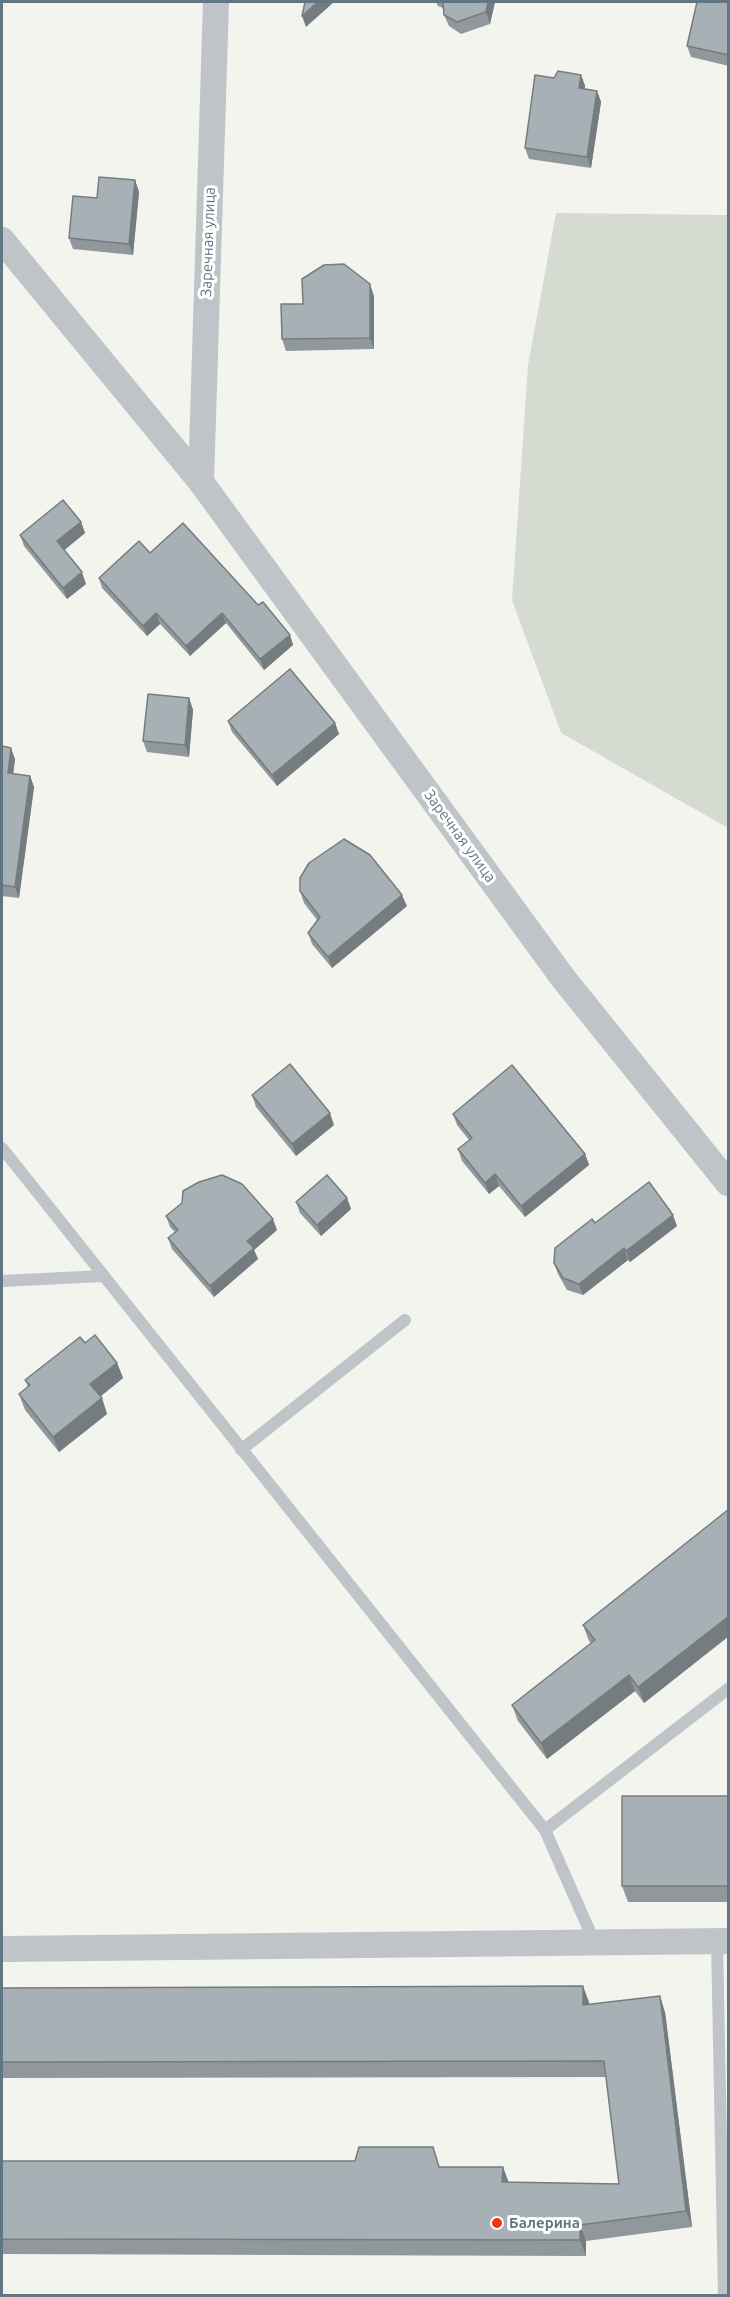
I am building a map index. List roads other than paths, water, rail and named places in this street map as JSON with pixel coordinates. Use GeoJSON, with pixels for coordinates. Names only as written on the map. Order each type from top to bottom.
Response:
{"type":"FeatureCollection","features":[{"type":"Feature","properties":{"kind":"street","name":"Заречная улица"},"geometry":{"type":"LineString","coordinates":[[201,482],[216,2]]}},
{"type":"Feature","properties":{"kind":"street","name":"Заречная улица"},"geometry":{"type":"LineString","coordinates":[[2,240],[201,482],[563,978],[729,1183]]}},
{"type":"Feature","properties":{"kind":"street"},"geometry":{"type":"LineString","coordinates":[[2,1949],[723,1941]]}},
{"type":"Feature","properties":{"kind":"lane"},"geometry":{"type":"LineString","coordinates":[[2,1148],[545,1830],[594,1941]]}},
{"type":"Feature","properties":{"kind":"lane"},"geometry":{"type":"LineString","coordinates":[[2,1281],[102,1276]]}},
{"type":"Feature","properties":{"kind":"lane"},"geometry":{"type":"LineString","coordinates":[[242,1450],[405,1320]]}},
{"type":"Feature","properties":{"kind":"lane"},"geometry":{"type":"LineString","coordinates":[[545,1830],[729,1689]]}},
{"type":"Feature","properties":{"kind":"lane"},"geometry":{"type":"LineString","coordinates":[[723,1941],[724,2295]]}},
{"type":"Feature","properties":{"kind":"place","name":"Балерина"},"geometry":{"type":"Point","coordinates":[497,2223]}}]}
